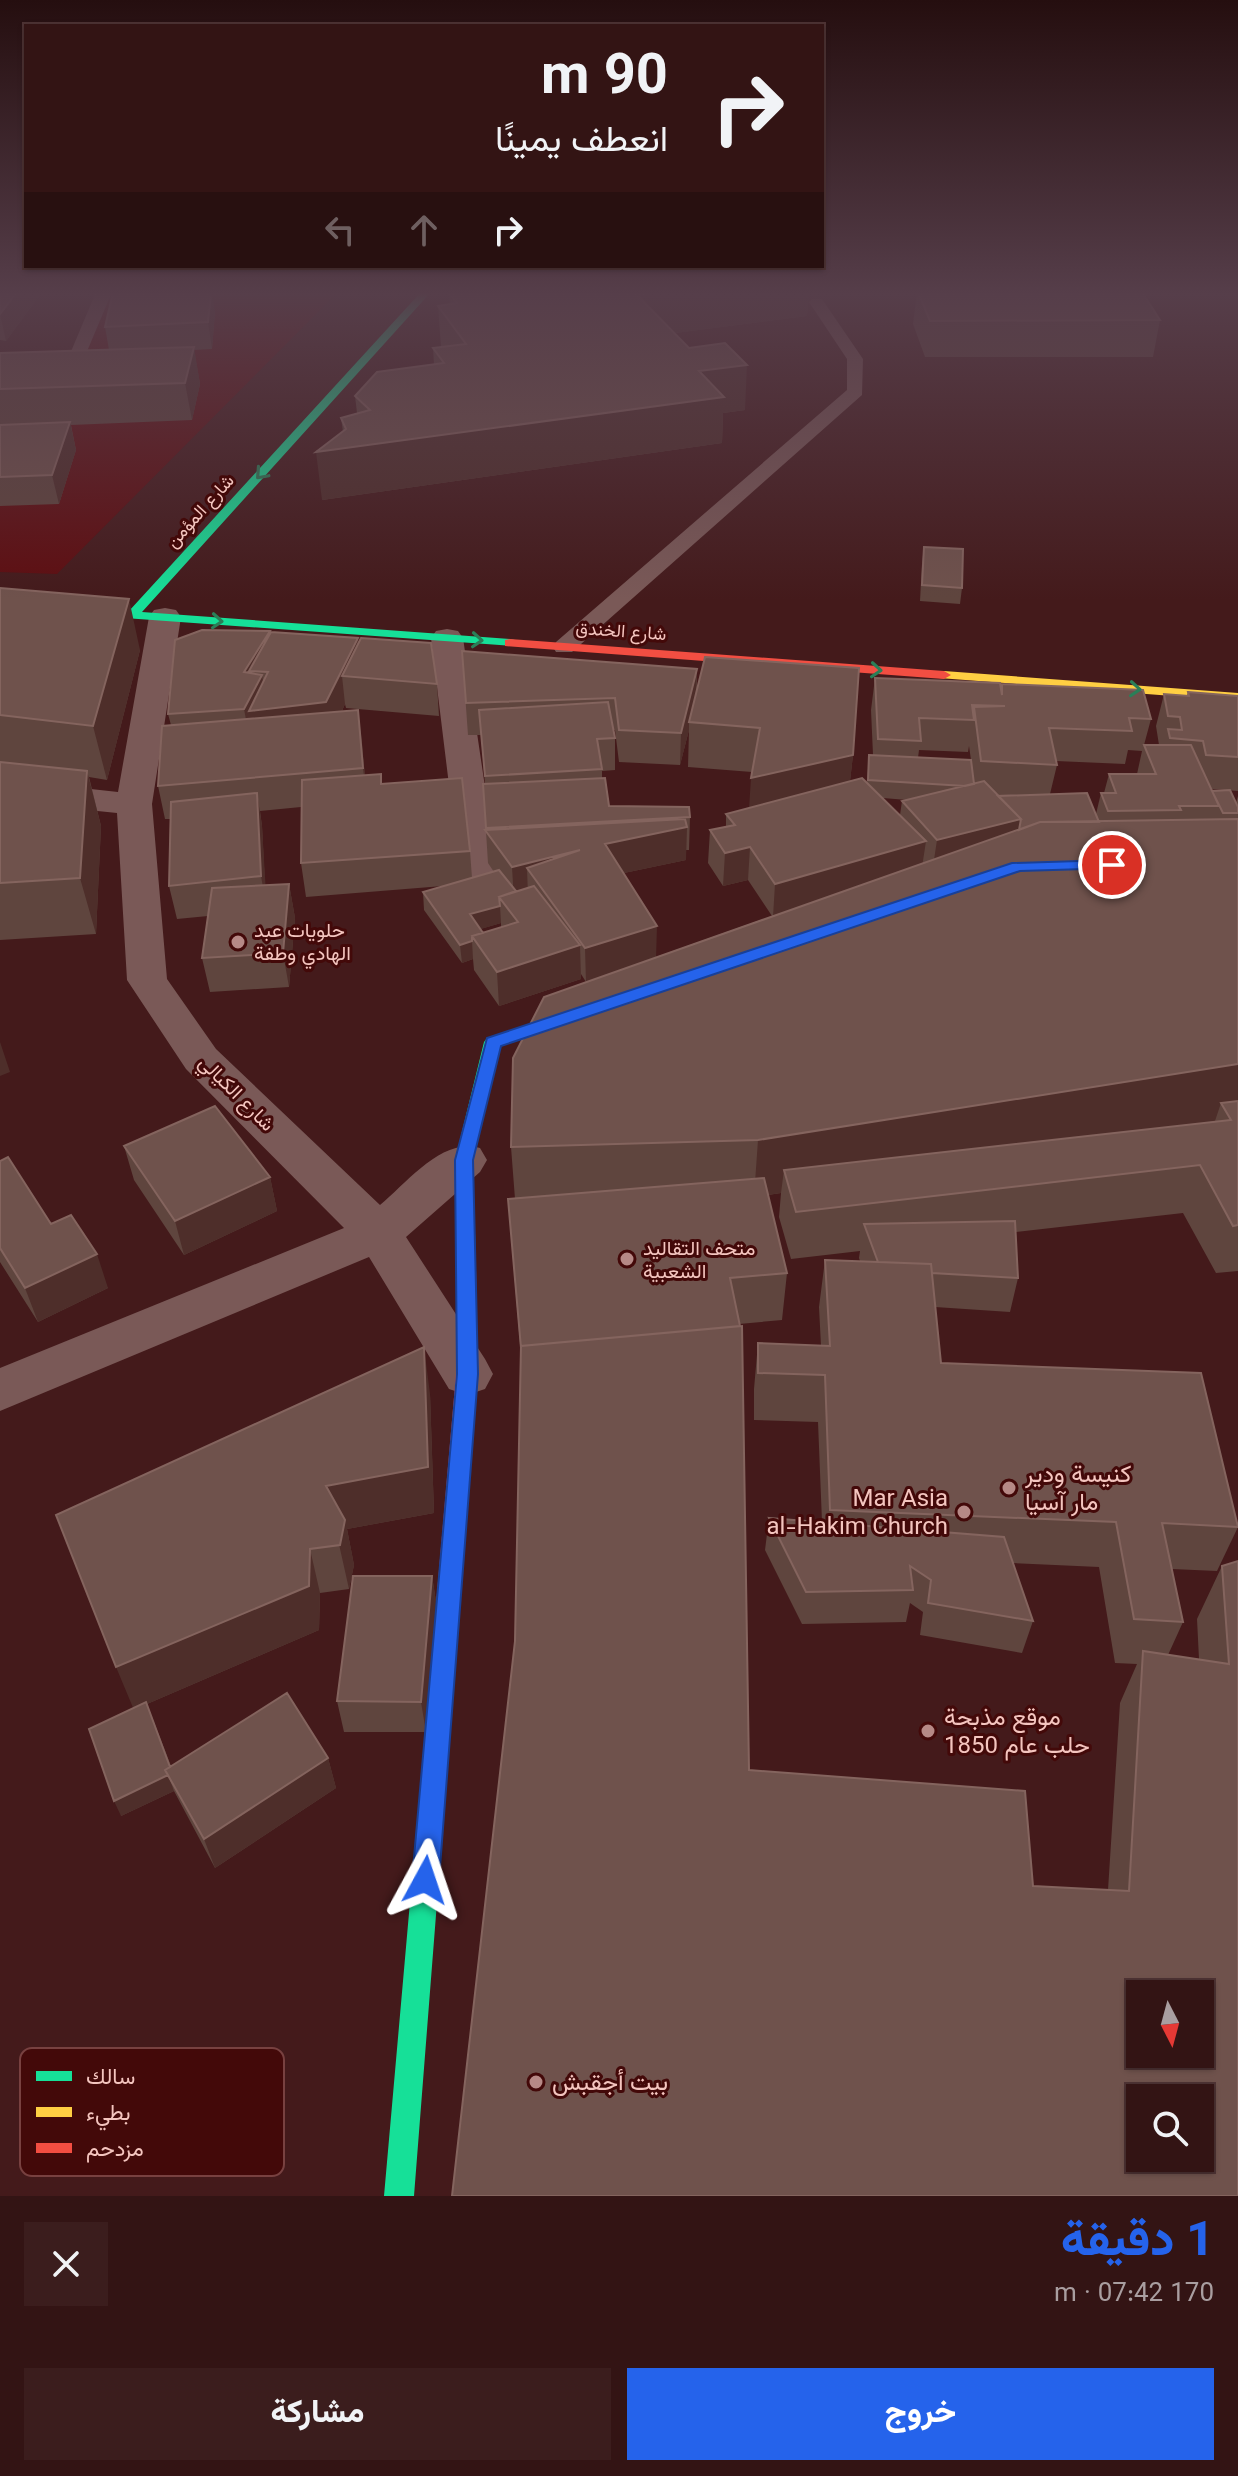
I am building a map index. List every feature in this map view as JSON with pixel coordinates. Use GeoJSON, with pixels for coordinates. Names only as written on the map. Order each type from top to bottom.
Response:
{"type":"FeatureCollection","features":[{"type":"Feature","properties":{"kind":"main road","name":"شارع المؤمن"},"geometry":{"type":"LineString","coordinates":[[149,616],[338,394]]}},
{"type":"Feature","properties":{"kind":"main road","name":"شارع الخندق"},"geometry":{"type":"LineString","coordinates":[[0,605],[1238,697]]}},
{"type":"Feature","properties":{"kind":"main road"},"geometry":{"type":"LineString","coordinates":[[399,2196],[467,1374],[464,1160],[493,1042],[598,1007]]}},
{"type":"Feature","properties":{"kind":"street","name":"شارع الكيالي"},"geometry":{"type":"LineString","coordinates":[[149,616],[134,804],[147,980],[201,1059],[379,1233],[467,1374]]}},
{"type":"Feature","properties":{"kind":"street"},"geometry":{"type":"LineString","coordinates":[[447,638],[479,875]]}},
{"type":"Feature","properties":{"kind":"street"},"geometry":{"type":"LineString","coordinates":[[0,790],[134,804]]}},
{"type":"Feature","properties":{"kind":"street"},"geometry":{"type":"LineString","coordinates":[[0,1390],[379,1233],[464,1160]]}},
{"type":"Feature","properties":{"kind":"lane"},"geometry":{"type":"LineString","coordinates":[[564,647],[852,394]]}},
{"type":"Feature","properties":{"kind":"shaded area"},"geometry":{"type":"Polygon","coordinates":[[[0,394],[236,394],[57,574],[0,572],[0,394]]]}},
{"type":"Feature","properties":{"kind":"building"},"geometry":{"type":"Polygon","coordinates":[[[722,394],[724,397],[316,452],[346,429],[341,418],[370,410],[355,396],[722,394]]]}},
{"type":"Feature","properties":{"kind":"building"},"geometry":{"type":"Polygon","coordinates":[[[70,422],[52,475],[0,477],[0,425],[70,422]]]}},
{"type":"Feature","properties":{"kind":"building"},"geometry":{"type":"Polygon","coordinates":[[[924,547],[963,549],[962,588],[922,585],[924,547]]]}},
{"type":"Feature","properties":{"kind":"building"},"geometry":{"type":"Polygon","coordinates":[[[0,588],[129,599],[93,726],[0,715],[0,588]]]}},
{"type":"Feature","properties":{"kind":"building"},"geometry":{"type":"Polygon","coordinates":[[[202,630],[270,631],[244,672],[262,675],[244,709],[168,714],[175,640],[202,630]]]}},
{"type":"Feature","properties":{"kind":"building"},"geometry":{"type":"Polygon","coordinates":[[[271,632],[358,638],[326,702],[249,711],[268,672],[249,671],[271,632]]]}},
{"type":"Feature","properties":{"kind":"building"},"geometry":{"type":"Polygon","coordinates":[[[361,638],[431,643],[437,684],[342,676],[361,638]]]}},
{"type":"Feature","properties":{"kind":"building"},"geometry":{"type":"Polygon","coordinates":[[[462,651],[697,669],[681,733],[619,730],[615,698],[466,703],[462,651]]]}},
{"type":"Feature","properties":{"kind":"building"},"geometry":{"type":"Polygon","coordinates":[[[705,657],[859,668],[853,755],[751,778],[760,728],[689,722],[705,657]]]}},
{"type":"Feature","properties":{"kind":"building"},"geometry":{"type":"Polygon","coordinates":[[[875,678],[1000,683],[1002,695],[1002,684],[1143,690],[1151,719],[1129,718],[1132,731],[1049,728],[1057,765],[981,761],[974,707],[1005,706],[972,705],[974,720],[919,718],[921,741],[878,739],[875,678]]]}},
{"type":"Feature","properties":{"kind":"building"},"geometry":{"type":"Polygon","coordinates":[[[1188,692],[1238,696],[1238,757],[1206,755],[1203,741],[1170,738],[1168,729],[1182,730],[1180,717],[1168,716],[1164,694],[1189,696],[1188,692]]]}},
{"type":"Feature","properties":{"kind":"building"},"geometry":{"type":"Polygon","coordinates":[[[608,702],[615,738],[597,739],[602,769],[485,776],[479,710],[608,702]]]}},
{"type":"Feature","properties":{"kind":"building"},"geometry":{"type":"Polygon","coordinates":[[[358,710],[363,768],[158,786],[162,726],[358,710]]]}},
{"type":"Feature","properties":{"kind":"building"},"geometry":{"type":"Polygon","coordinates":[[[1144,745],[1191,745],[1219,806],[1108,811],[1101,793],[1116,793],[1109,774],[1156,774],[1144,745]]]}},
{"type":"Feature","properties":{"kind":"building"},"geometry":{"type":"Polygon","coordinates":[[[869,755],[971,760],[974,784],[868,780],[869,755]]]}},
{"type":"Feature","properties":{"kind":"building"},"geometry":{"type":"Polygon","coordinates":[[[0,762],[87,771],[80,878],[0,883],[0,762]]]}},
{"type":"Feature","properties":{"kind":"building"},"geometry":{"type":"Polygon","coordinates":[[[381,774],[381,784],[462,778],[470,851],[301,863],[302,780],[381,774]]]}},
{"type":"Feature","properties":{"kind":"building"},"geometry":{"type":"Polygon","coordinates":[[[605,778],[609,806],[689,807],[690,817],[486,828],[483,784],[605,778]]]}},
{"type":"Feature","properties":{"kind":"building"},"geometry":{"type":"Polygon","coordinates":[[[862,778],[926,841],[775,884],[750,847],[725,853],[710,830],[735,825],[726,814],[862,778]]]}},
{"type":"Feature","properties":{"kind":"building"},"geometry":{"type":"Polygon","coordinates":[[[984,781],[1021,819],[937,840],[902,801],[984,781]]]}},
{"type":"Feature","properties":{"kind":"building"},"geometry":{"type":"Polygon","coordinates":[[[1230,790],[1238,813],[1223,813],[1212,791],[1230,790]]]}},
{"type":"Feature","properties":{"kind":"building"},"geometry":{"type":"Polygon","coordinates":[[[257,793],[261,876],[169,886],[171,802],[257,793]]]}},
{"type":"Feature","properties":{"kind":"building"},"geometry":{"type":"Polygon","coordinates":[[[1087,793],[1099,822],[1040,822],[1019,830],[1021,819],[998,796],[1087,793]]]}},
{"type":"Feature","properties":{"kind":"building"},"geometry":{"type":"Polygon","coordinates":[[[685,819],[687,827],[605,844],[657,926],[585,948],[527,868],[580,850],[512,867],[485,830],[685,819]]]}},
{"type":"Feature","properties":{"kind":"building"},"geometry":{"type":"Polygon","coordinates":[[[1238,819],[1238,1064],[758,1140],[511,1147],[513,1058],[544,997],[1040,822],[1238,819]]]}},
{"type":"Feature","properties":{"kind":"building"},"geometry":{"type":"Polygon","coordinates":[[[499,870],[516,891],[499,897],[500,906],[470,914],[483,933],[472,936],[472,941],[460,945],[423,892],[499,870]]]}},
{"type":"Feature","properties":{"kind":"building"},"geometry":{"type":"Polygon","coordinates":[[[289,884],[283,953],[202,958],[212,888],[289,884]]]}},
{"type":"Feature","properties":{"kind":"building"},"geometry":{"type":"Polygon","coordinates":[[[534,886],[580,945],[497,972],[472,936],[518,922],[499,897],[534,886]]]}},
{"type":"Feature","properties":{"kind":"building"},"geometry":{"type":"Polygon","coordinates":[[[1238,1101],[1238,1225],[1233,1226],[1200,1165],[796,1212],[784,1170],[1231,1120],[1221,1103],[1238,1101]]]}},
{"type":"Feature","properties":{"kind":"building"},"geometry":{"type":"Polygon","coordinates":[[[215,1106],[270,1177],[175,1221],[124,1146],[215,1106]]]}},
{"type":"Feature","properties":{"kind":"building"},"geometry":{"type":"Polygon","coordinates":[[[8,1157],[51,1224],[71,1215],[97,1254],[25,1288],[0,1248],[0,1161],[8,1157]]]}},
{"type":"Feature","properties":{"kind":"building"},"geometry":{"type":"Polygon","coordinates":[[[764,1178],[787,1273],[730,1278],[740,1326],[521,1348],[508,1199],[764,1178]]]}},
{"type":"Feature","properties":{"kind":"building"},"geometry":{"type":"Polygon","coordinates":[[[1015,1221],[1018,1278],[932,1273],[931,1264],[878,1262],[864,1224],[1015,1221]]]}},
{"type":"Feature","properties":{"kind":"building","name":"كنيسة ودير مار آسيا"},"geometry":{"type":"Polygon","coordinates":[[[825,1260],[931,1264],[941,1363],[1201,1373],[1238,1527],[1162,1523],[1183,1622],[1134,1619],[1116,1522],[830,1510],[825,1375],[758,1373],[758,1343],[830,1346],[825,1260]]]}},
{"type":"Feature","properties":{"kind":"building"},"geometry":{"type":"Polygon","coordinates":[[[742,1326],[749,1770],[1025,1791],[1033,1886],[1129,1891],[1143,1651],[1229,1664],[1222,1566],[1238,1561],[1238,2196],[452,2196],[515,1641],[521,1346],[742,1326]]]}},
{"type":"Feature","properties":{"kind":"building"},"geometry":{"type":"Polygon","coordinates":[[[424,1347],[428,1467],[326,1486],[345,1520],[340,1545],[310,1549],[309,1586],[116,1667],[56,1515],[424,1347]]]}},
{"type":"Feature","properties":{"kind":"building"},"geometry":{"type":"Polygon","coordinates":[[[769,1518],[1004,1537],[1033,1621],[928,1603],[931,1580],[910,1566],[913,1590],[806,1592],[769,1518]]]}},
{"type":"Feature","properties":{"kind":"building"},"geometry":{"type":"Polygon","coordinates":[[[353,1576],[432,1576],[421,1702],[337,1701],[353,1576]]]}},
{"type":"Feature","properties":{"kind":"building"},"geometry":{"type":"Polygon","coordinates":[[[287,1693],[328,1758],[204,1839],[165,1770],[287,1693]]]}},
{"type":"Feature","properties":{"kind":"building"},"geometry":{"type":"Polygon","coordinates":[[[146,1702],[170,1767],[165,1770],[168,1775],[114,1801],[89,1729],[146,1702]]]}},
{"type":"Feature","properties":{"kind":"traffic: fast"},"geometry":{"type":"LineString","coordinates":[[133,614],[333,394]]}},
{"type":"Feature","properties":{"kind":"traffic: fast"},"geometry":{"type":"LineString","coordinates":[[0,605],[510,643]]}},
{"type":"Feature","properties":{"kind":"traffic: fast"},"geometry":{"type":"LineString","coordinates":[[466,1270],[464,1160],[493,1042],[585,1011]]}},
{"type":"Feature","properties":{"kind":"traffic: fast"},"geometry":{"type":"LineString","coordinates":[[399,2196],[432,1800]]}},
{"type":"Feature","properties":{"kind":"traffic: slow"},"geometry":{"type":"LineString","coordinates":[[944,675],[1238,697]]}},
{"type":"Feature","properties":{"kind":"traffic: jam"},"geometry":{"type":"LineString","coordinates":[[510,643],[944,675]]}},
{"type":"Feature","properties":{"kind":"traffic: jam"},"geometry":{"type":"LineString","coordinates":[[432,1800],[467,1374],[466,1270]]}},
{"type":"Feature","properties":{"kind":"place","name":"حلويات عبد الهادي وطفة"},"geometry":{"type":"Point","coordinates":[238,942]}},
{"type":"Feature","properties":{"kind":"place","name":"متحف التقاليد الشعبية"},"geometry":{"type":"Point","coordinates":[627,1259]}},
{"type":"Feature","properties":{"kind":"place","name":"كنيسة ودير مار آسيا"},"geometry":{"type":"Point","coordinates":[1009,1488]}},
{"type":"Feature","properties":{"kind":"place","name":"Mar Asia al-Hakim Church"},"geometry":{"type":"Point","coordinates":[964,1512]}},
{"type":"Feature","properties":{"kind":"place","name":"موقع مذبحة حلب عام 1850"},"geometry":{"type":"Point","coordinates":[928,1731]}},
{"type":"Feature","properties":{"kind":"place","name":"بيت أجقبش"},"geometry":{"type":"Point","coordinates":[536,2082]}},
{"type":"Feature","properties":{"kind":"route"},"geometry":{"type":"LineString","coordinates":[[425,1880],[467,1374],[462,1217],[464,1160],[493,1042],[1018,866],[1112,865]]}}]}
